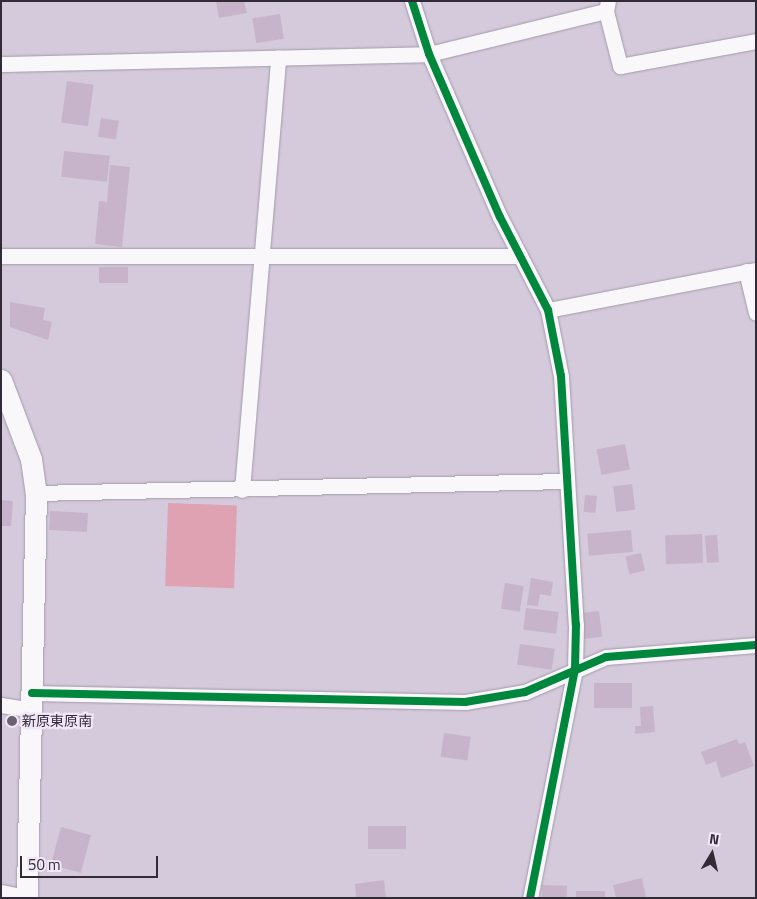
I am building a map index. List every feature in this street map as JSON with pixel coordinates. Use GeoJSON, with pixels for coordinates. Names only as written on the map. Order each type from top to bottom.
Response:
{"type":"FeatureCollection","features":[{"type":"Feature","properties":{"kind":"street"},"geometry":{"type":"LineString","coordinates":[[412,1],[429,54],[520,256],[548,310],[562,376],[565,481],[576,625],[575,669],[530,898]]}},
{"type":"Feature","properties":{"kind":"street"},"geometry":{"type":"LineString","coordinates":[[1,64],[429,54],[607,6],[620,66],[756,41]]}},
{"type":"Feature","properties":{"kind":"street"},"geometry":{"type":"LineString","coordinates":[[242,490],[278,57]]}},
{"type":"Feature","properties":{"kind":"street"},"geometry":{"type":"LineString","coordinates":[[1,256],[520,256]]}},
{"type":"Feature","properties":{"kind":"street"},"geometry":{"type":"LineString","coordinates":[[548,310],[751,270],[756,313]]}},
{"type":"Feature","properties":{"kind":"street"},"geometry":{"type":"LineString","coordinates":[[1,380],[31,460],[36,493],[27,898]]}},
{"type":"Feature","properties":{"kind":"street"},"geometry":{"type":"LineString","coordinates":[[36,493],[242,490],[565,481]]}},
{"type":"Feature","properties":{"kind":"street"},"geometry":{"type":"LineString","coordinates":[[1,705],[32,702],[465,702],[524,692],[575,669],[606,658],[756,644]]}},
{"type":"Feature","properties":{"kind":"street"},"geometry":{"type":"LineString","coordinates":[[1,895],[15,898]]}},
{"type":"Feature","properties":{"kind":"shaded area"},"geometry":{"type":"Polygon","coordinates":[[[168,503],[237,505],[234,588],[165,586],[168,503]]]}},
{"type":"Feature","properties":{"kind":"building"},"geometry":{"type":"Polygon","coordinates":[[[216,1],[244,1],[247,13],[219,18],[216,1]]]}},
{"type":"Feature","properties":{"kind":"building"},"geometry":{"type":"Polygon","coordinates":[[[280,14],[284,39],[256,43],[252,18],[280,14]]]}},
{"type":"Feature","properties":{"kind":"building"},"geometry":{"type":"Polygon","coordinates":[[[67,81],[94,85],[88,126],[61,123],[67,81]]]}},
{"type":"Feature","properties":{"kind":"building"},"geometry":{"type":"Polygon","coordinates":[[[101,118],[119,121],[116,140],[98,137],[101,118]]]}},
{"type":"Feature","properties":{"kind":"building"},"geometry":{"type":"Polygon","coordinates":[[[64,151],[110,156],[107,182],[61,177],[64,151]]]}},
{"type":"Feature","properties":{"kind":"building"},"geometry":{"type":"Polygon","coordinates":[[[110,165],[130,167],[122,247],[95,244],[99,201],[107,202],[110,165]]]}},
{"type":"Feature","properties":{"kind":"building"},"geometry":{"type":"Polygon","coordinates":[[[99,267],[128,267],[128,283],[99,283],[99,267]]]}},
{"type":"Feature","properties":{"kind":"building"},"geometry":{"type":"Polygon","coordinates":[[[10,302],[45,308],[43,320],[52,322],[48,340],[10,327],[10,302]]]}},
{"type":"Feature","properties":{"kind":"building"},"geometry":{"type":"Polygon","coordinates":[[[625,444],[630,470],[601,475],[597,450],[625,444]]]}},
{"type":"Feature","properties":{"kind":"building"},"geometry":{"type":"Polygon","coordinates":[[[632,484],[635,510],[616,512],[613,486],[632,484]]]}},
{"type":"Feature","properties":{"kind":"building"},"geometry":{"type":"Polygon","coordinates":[[[585,495],[597,496],[595,513],[584,512],[585,495]]]}},
{"type":"Feature","properties":{"kind":"building"},"geometry":{"type":"Polygon","coordinates":[[[1,500],[13,501],[11,526],[1,526],[1,500]]]}},
{"type":"Feature","properties":{"kind":"building"},"geometry":{"type":"Polygon","coordinates":[[[50,511],[88,513],[87,532],[49,530],[50,511]]]}},
{"type":"Feature","properties":{"kind":"building"},"geometry":{"type":"Polygon","coordinates":[[[631,530],[633,552],[589,556],[587,534],[631,530]]]}},
{"type":"Feature","properties":{"kind":"building"},"geometry":{"type":"Polygon","coordinates":[[[702,534],[703,563],[666,564],[665,535],[702,534]]]}},
{"type":"Feature","properties":{"kind":"building"},"geometry":{"type":"Polygon","coordinates":[[[717,535],[719,562],[707,563],[705,536],[717,535]]]}},
{"type":"Feature","properties":{"kind":"building"},"geometry":{"type":"Polygon","coordinates":[[[641,553],[645,571],[629,574],[625,557],[641,553]]]}},
{"type":"Feature","properties":{"kind":"building"},"geometry":{"type":"Polygon","coordinates":[[[531,578],[553,582],[551,596],[540,594],[538,606],[527,605],[531,578]]]}},
{"type":"Feature","properties":{"kind":"building"},"geometry":{"type":"Polygon","coordinates":[[[505,583],[524,586],[520,612],[501,609],[505,583]]]}},
{"type":"Feature","properties":{"kind":"building"},"geometry":{"type":"Polygon","coordinates":[[[526,608],[559,612],[556,634],[523,630],[526,608]]]}},
{"type":"Feature","properties":{"kind":"building"},"geometry":{"type":"Polygon","coordinates":[[[599,611],[602,637],[583,639],[580,613],[599,611]]]}},
{"type":"Feature","properties":{"kind":"building"},"geometry":{"type":"Polygon","coordinates":[[[520,644],[555,649],[552,670],[517,665],[520,644]]]}},
{"type":"Feature","properties":{"kind":"building"},"geometry":{"type":"Polygon","coordinates":[[[594,683],[632,683],[632,708],[594,708],[594,683]]]}},
{"type":"Feature","properties":{"kind":"building"},"geometry":{"type":"Polygon","coordinates":[[[653,706],[655,732],[635,734],[635,726],[641,726],[640,707],[653,706]]]}},
{"type":"Feature","properties":{"kind":"building"},"geometry":{"type":"Polygon","coordinates":[[[444,733],[471,737],[467,761],[441,757],[444,733]]]}},
{"type":"Feature","properties":{"kind":"building"},"geometry":{"type":"Polygon","coordinates":[[[737,739],[739,744],[745,742],[754,766],[721,778],[716,761],[706,765],[701,752],[737,739]]]}},
{"type":"Feature","properties":{"kind":"building"},"geometry":{"type":"Polygon","coordinates":[[[368,826],[406,826],[406,849],[368,849],[368,826]]]}},
{"type":"Feature","properties":{"kind":"building"},"geometry":{"type":"Polygon","coordinates":[[[61,827],[91,835],[81,873],[51,865],[61,827]]]}},
{"type":"Feature","properties":{"kind":"building"},"geometry":{"type":"Polygon","coordinates":[[[642,878],[646,898],[616,898],[613,885],[642,878]]]}},
{"type":"Feature","properties":{"kind":"building"},"geometry":{"type":"Polygon","coordinates":[[[384,880],[386,898],[356,898],[355,884],[384,880]]]}},
{"type":"Feature","properties":{"kind":"building"},"geometry":{"type":"Polygon","coordinates":[[[542,885],[567,886],[567,898],[542,898],[542,885]]]}},
{"type":"Feature","properties":{"kind":"building"},"geometry":{"type":"Polygon","coordinates":[[[576,891],[605,891],[605,898],[576,898],[576,891]]]}},
{"type":"Feature","properties":{"kind":"cycle path"},"geometry":{"type":"LineString","coordinates":[[412,1],[429,54],[500,217],[548,310],[561,376],[576,625],[575,669],[530,898]]}},
{"type":"Feature","properties":{"kind":"cycle path"},"geometry":{"type":"LineString","coordinates":[[32,693],[465,702],[525,692],[606,657],[756,645]]}},
{"type":"Feature","properties":{"kind":"place","name":"新原東原南"},"geometry":{"type":"Point","coordinates":[12,721]}}]}
